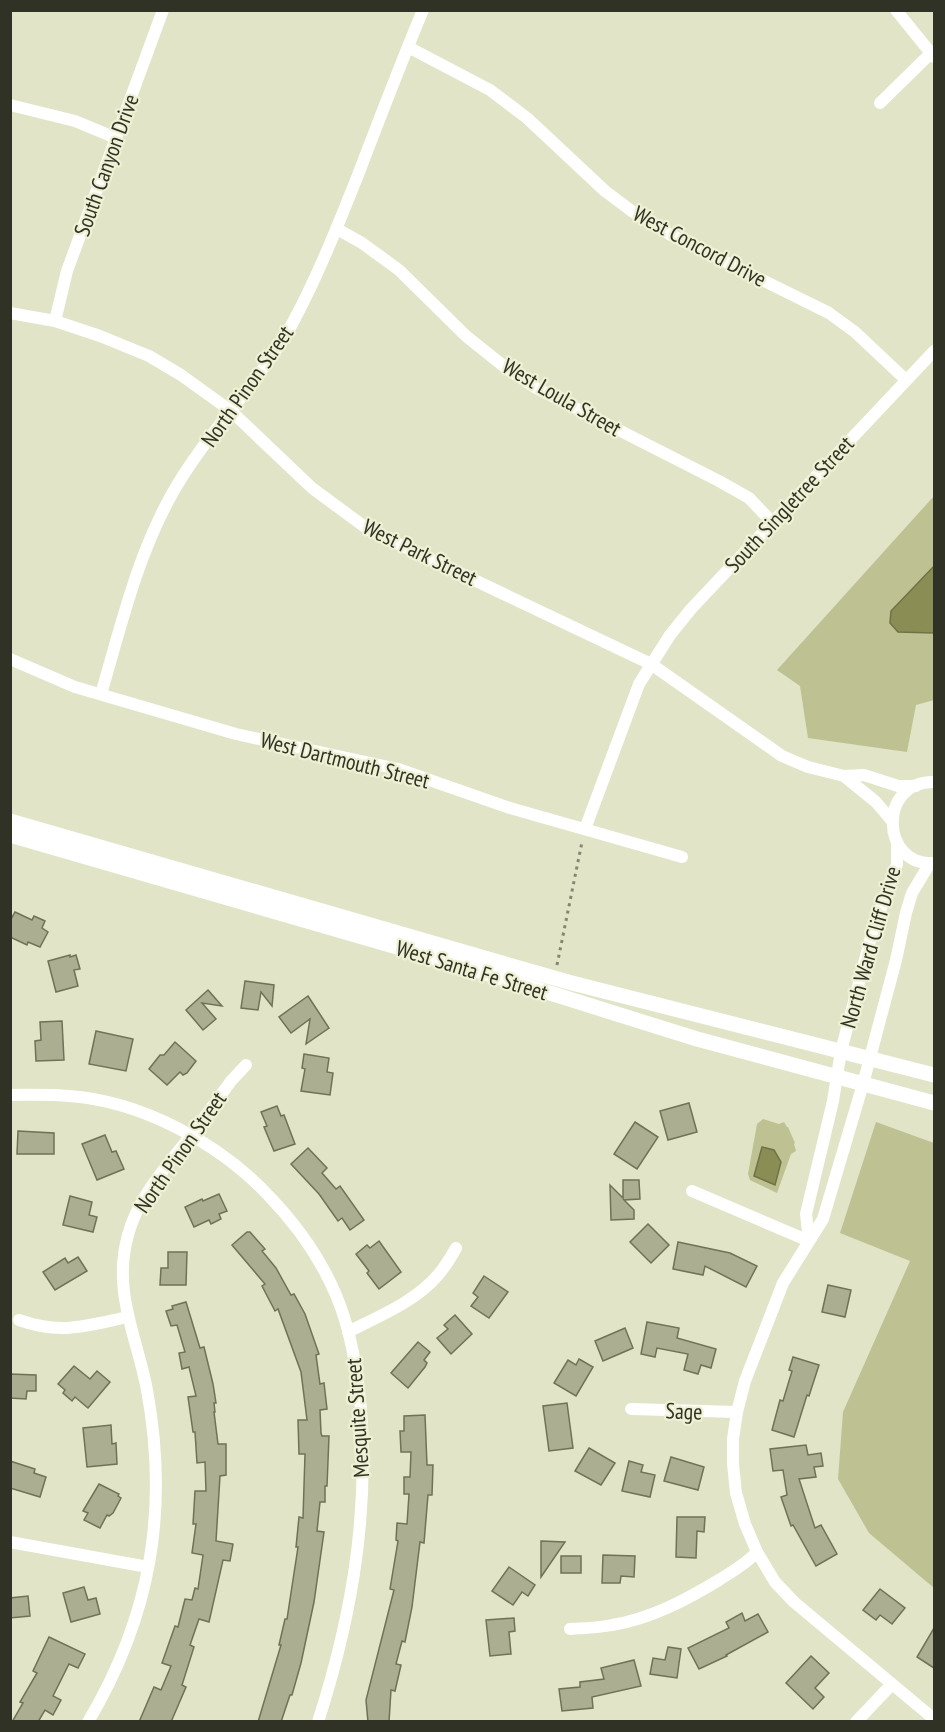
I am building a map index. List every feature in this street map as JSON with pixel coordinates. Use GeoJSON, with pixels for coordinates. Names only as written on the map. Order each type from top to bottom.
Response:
{"type":"FeatureCollection","features":[{"type":"Feature","properties":{"kind":"street","name":"South Canyon Drive"},"geometry":{"type":"LineString","coordinates":[[55,321],[67,272],[163,10]]}},
{"type":"Feature","properties":{"kind":"street","name":"North Pinon Street"},"geometry":{"type":"LineString","coordinates":[[101,694],[133,583],[157,523],[172,493],[267,365],[292,323],[337,229],[423,10]]}},
{"type":"Feature","properties":{"kind":"street"},"geometry":{"type":"LineString","coordinates":[[880,103],[933,55],[896,10]]}},
{"type":"Feature","properties":{"kind":"street","name":"West Concord Drive"},"geometry":{"type":"LineString","coordinates":[[408,47],[490,90],[526,118],[605,191],[633,212],[669,234],[829,313],[855,332],[906,380]]}},
{"type":"Feature","properties":{"kind":"street"},"geometry":{"type":"LineString","coordinates":[[10,105],[75,121],[116,138]]}},
{"type":"Feature","properties":{"kind":"street","name":"West Loula Street"},"geometry":{"type":"LineString","coordinates":[[337,229],[362,243],[399,270],[466,336],[506,368],[536,388],[749,498],[772,522]]}},
{"type":"Feature","properties":{"kind":"street","name":"West Park Street"},"geometry":{"type":"LineString","coordinates":[[10,313],[55,321],[149,356],[181,375],[231,411],[312,489],[369,530],[651,664],[782,756],[808,767],[844,776],[864,775],[898,786],[916,786]]}},
{"type":"Feature","properties":{"kind":"street","name":"South Singletree Street"},"geometry":{"type":"LineString","coordinates":[[585,829],[639,684],[669,635],[934,351]]}},
{"type":"Feature","properties":{"kind":"street","name":"West Dartmouth Street"},"geometry":{"type":"LineString","coordinates":[[10,659],[56,680],[236,734],[398,769],[510,808],[682,857]]}},
{"type":"Feature","properties":{"kind":"street","name":"West Park Street"},"geometry":{"type":"LineString","coordinates":[[844,776],[876,802],[892,821]]}},
{"type":"Feature","properties":{"kind":"street"},"geometry":{"type":"LineString","coordinates":[[892,821],[897,803],[906,792],[916,786],[934,782]]}},
{"type":"Feature","properties":{"kind":"street","name":"West Santa Fe Street"},"geometry":{"type":"LineString","coordinates":[[10,821],[554,978],[934,1075]]}},
{"type":"Feature","properties":{"kind":"street","name":"North Ward Cliff Drive"},"geometry":{"type":"LineString","coordinates":[[809,1241],[806,1214],[833,1101],[835,1076],[841,1050],[869,942],[897,864],[897,843],[892,830],[892,821]]}},
{"type":"Feature","properties":{"kind":"street","name":"West Santa Fe Street"},"geometry":{"type":"LineString","coordinates":[[10,835],[473,969],[656,1027],[934,1103]]}},
{"type":"Feature","properties":{"kind":"street"},"geometry":{"type":"LineString","coordinates":[[897,843],[906,854],[932,863]]}},
{"type":"Feature","properties":{"kind":"street","name":"North Ward Cliff Drive"},"geometry":{"type":"LineString","coordinates":[[932,863],[912,893],[863,1084],[823,1219],[783,1283],[745,1381],[733,1439],[733,1464],[736,1493],[745,1524],[757,1552],[775,1582],[794,1602],[934,1719]]}},
{"type":"Feature","properties":{"kind":"street","name":"North Pinon Street"},"geometry":{"type":"LineString","coordinates":[[88,1722],[122,1659],[139,1609],[154,1533],[157,1488],[156,1454],[147,1388],[122,1286],[122,1260],[128,1234],[135,1214],[148,1194],[231,1081],[246,1065]]}},
{"type":"Feature","properties":{"kind":"street","name":"Mesquite Street"},"geometry":{"type":"LineString","coordinates":[[10,1095],[71,1096],[110,1103],[158,1119],[210,1146],[254,1180],[284,1211],[319,1260],[337,1296],[357,1368],[363,1453],[362,1506],[349,1610],[318,1722]]}},
{"type":"Feature","properties":{"kind":"street"},"geometry":{"type":"LineString","coordinates":[[692,1191],[809,1241]]}},
{"type":"Feature","properties":{"kind":"street"},"geometry":{"type":"LineString","coordinates":[[348,1332],[421,1292],[439,1275],[456,1248]]}},
{"type":"Feature","properties":{"kind":"street"},"geometry":{"type":"LineString","coordinates":[[19,1320],[40,1327],[57,1329],[128,1317]]}},
{"type":"Feature","properties":{"kind":"street","name":"Sage"},"geometry":{"type":"LineString","coordinates":[[631,1409],[737,1412]]}},
{"type":"Feature","properties":{"kind":"street"},"geometry":{"type":"LineString","coordinates":[[10,1542],[148,1567]]}},
{"type":"Feature","properties":{"kind":"street"},"geometry":{"type":"LineString","coordinates":[[570,1629],[611,1626],[638,1620],[667,1608],[730,1573],[748,1562],[757,1552]]}},
{"type":"Feature","properties":{"kind":"street"},"geometry":{"type":"LineString","coordinates":[[856,1722],[892,1684]]}},
{"type":"Feature","properties":{"kind":"path"},"geometry":{"type":"LineString","coordinates":[[554,978],[585,829]]}},
{"type":"Feature","properties":{"kind":"shaded area"},"geometry":{"type":"Polygon","coordinates":[[[934,496],[934,566],[891,611],[898,632],[934,633],[934,700],[916,705],[907,752],[808,738],[800,686],[777,670],[934,496]]]}},
{"type":"Feature","properties":{"kind":"shaded area"},"geometry":{"type":"Polygon","coordinates":[[[934,566],[934,633],[898,632],[890,623],[891,611],[934,566]]]}},
{"type":"Feature","properties":{"kind":"shaded area"},"geometry":{"type":"Polygon","coordinates":[[[763,1119],[779,1124],[784,1122],[795,1143],[796,1151],[791,1154],[777,1193],[750,1180],[748,1174],[757,1124],[763,1119]]]}},
{"type":"Feature","properties":{"kind":"shaded area"},"geometry":{"type":"Polygon","coordinates":[[[876,1122],[934,1143],[934,1588],[869,1533],[838,1479],[843,1412],[910,1261],[840,1233],[876,1122]]]}},
{"type":"Feature","properties":{"kind":"shaded area"},"geometry":{"type":"Polygon","coordinates":[[[762,1147],[774,1150],[781,1162],[775,1185],[754,1176],[762,1147]]]}},
{"type":"Feature","properties":{"kind":"building"},"geometry":{"type":"Polygon","coordinates":[[[15,912],[32,920],[34,916],[45,921],[42,928],[48,932],[40,947],[28,942],[27,945],[10,937],[10,921],[15,912]]]}},
{"type":"Feature","properties":{"kind":"building"},"geometry":{"type":"Polygon","coordinates":[[[70,955],[70,957],[76,955],[80,969],[74,970],[78,986],[56,992],[48,961],[70,955]]]}},
{"type":"Feature","properties":{"kind":"building"},"geometry":{"type":"Polygon","coordinates":[[[245,981],[274,985],[272,1006],[261,992],[258,1010],[241,1008],[245,981]]]}},
{"type":"Feature","properties":{"kind":"building"},"geometry":{"type":"Polygon","coordinates":[[[208,990],[222,1006],[202,1003],[216,1019],[203,1030],[186,1010],[208,990]]]}},
{"type":"Feature","properties":{"kind":"building"},"geometry":{"type":"Polygon","coordinates":[[[308,996],[329,1028],[306,1044],[310,1019],[291,1033],[279,1017],[308,996]]]}},
{"type":"Feature","properties":{"kind":"building"},"geometry":{"type":"Polygon","coordinates":[[[62,1021],[64,1060],[36,1061],[35,1041],[41,1040],[40,1022],[62,1021]]]}},
{"type":"Feature","properties":{"kind":"building"},"geometry":{"type":"Polygon","coordinates":[[[96,1031],[133,1039],[126,1071],[89,1064],[96,1031]]]}},
{"type":"Feature","properties":{"kind":"building"},"geometry":{"type":"Polygon","coordinates":[[[175,1042],[196,1061],[187,1073],[183,1075],[180,1072],[167,1085],[149,1069],[175,1042]]]}},
{"type":"Feature","properties":{"kind":"building"},"geometry":{"type":"Polygon","coordinates":[[[304,1054],[329,1058],[327,1072],[333,1073],[330,1095],[301,1091],[305,1069],[302,1068],[304,1054]]]}},
{"type":"Feature","properties":{"kind":"building"},"geometry":{"type":"Polygon","coordinates":[[[689,1103],[697,1132],[668,1140],[660,1111],[689,1103]]]}},
{"type":"Feature","properties":{"kind":"building"},"geometry":{"type":"Polygon","coordinates":[[[277,1106],[281,1116],[284,1115],[295,1144],[274,1151],[264,1127],[267,1126],[261,1112],[277,1106]]]}},
{"type":"Feature","properties":{"kind":"building"},"geometry":{"type":"Polygon","coordinates":[[[635,1122],[658,1137],[637,1169],[614,1154],[635,1122]]]}},
{"type":"Feature","properties":{"kind":"building"},"geometry":{"type":"Polygon","coordinates":[[[18,1131],[54,1133],[54,1154],[17,1154],[18,1131]]]}},
{"type":"Feature","properties":{"kind":"building"},"geometry":{"type":"Polygon","coordinates":[[[105,1135],[112,1152],[116,1151],[124,1169],[97,1180],[82,1144],[105,1135]]]}},
{"type":"Feature","properties":{"kind":"building"},"geometry":{"type":"Polygon","coordinates":[[[308,1148],[327,1168],[322,1173],[336,1189],[340,1186],[364,1220],[350,1230],[342,1218],[338,1221],[319,1194],[291,1164],[308,1148]]]}},
{"type":"Feature","properties":{"kind":"building"},"geometry":{"type":"Polygon","coordinates":[[[623,1180],[639,1180],[640,1199],[624,1200],[634,1210],[634,1219],[611,1220],[610,1185],[623,1198],[623,1180]]]}},
{"type":"Feature","properties":{"kind":"building"},"geometry":{"type":"Polygon","coordinates":[[[219,1194],[227,1211],[219,1214],[221,1219],[211,1224],[209,1220],[194,1227],[185,1207],[219,1194]]]}},
{"type":"Feature","properties":{"kind":"building"},"geometry":{"type":"Polygon","coordinates":[[[70,1196],[92,1202],[89,1215],[97,1217],[93,1232],[63,1225],[70,1196]]]}},
{"type":"Feature","properties":{"kind":"building"},"geometry":{"type":"Polygon","coordinates":[[[648,1224],[669,1245],[651,1263],[630,1242],[648,1224]]]}},
{"type":"Feature","properties":{"kind":"building"},"geometry":{"type":"Polygon","coordinates":[[[250,1232],[265,1249],[262,1251],[276,1268],[291,1295],[294,1294],[305,1314],[319,1354],[316,1355],[320,1384],[324,1383],[327,1409],[320,1410],[321,1433],[322,1436],[329,1436],[325,1502],[320,1502],[317,1531],[324,1532],[314,1602],[301,1663],[281,1722],[258,1722],[281,1645],[279,1645],[285,1619],[287,1619],[298,1547],[296,1547],[299,1517],[303,1518],[305,1454],[299,1454],[298,1420],[307,1420],[301,1372],[278,1309],[275,1311],[262,1286],[265,1284],[232,1245],[250,1232]]]}},
{"type":"Feature","properties":{"kind":"building"},"geometry":{"type":"Polygon","coordinates":[[[379,1241],[401,1272],[379,1289],[356,1254],[367,1245],[370,1248],[379,1241]]]}},
{"type":"Feature","properties":{"kind":"building"},"geometry":{"type":"Polygon","coordinates":[[[678,1242],[730,1253],[757,1266],[746,1287],[705,1266],[703,1275],[673,1269],[678,1242]]]}},
{"type":"Feature","properties":{"kind":"building"},"geometry":{"type":"Polygon","coordinates":[[[168,1252],[187,1252],[186,1285],[160,1285],[161,1268],[168,1268],[168,1252]]]}},
{"type":"Feature","properties":{"kind":"building"},"geometry":{"type":"Polygon","coordinates":[[[78,1257],[87,1271],[55,1290],[43,1272],[65,1258],[68,1263],[78,1257]]]}},
{"type":"Feature","properties":{"kind":"building"},"geometry":{"type":"Polygon","coordinates":[[[484,1276],[508,1292],[489,1318],[471,1306],[478,1297],[473,1293],[484,1276]]]}},
{"type":"Feature","properties":{"kind":"building"},"geometry":{"type":"Polygon","coordinates":[[[828,1285],[851,1290],[845,1317],[822,1312],[828,1285]]]}},
{"type":"Feature","properties":{"kind":"building"},"geometry":{"type":"Polygon","coordinates":[[[186,1302],[200,1348],[204,1347],[213,1384],[218,1444],[226,1444],[226,1475],[220,1476],[216,1541],[233,1544],[230,1561],[223,1560],[209,1622],[199,1619],[190,1645],[194,1647],[182,1685],[186,1687],[171,1722],[139,1722],[154,1687],[161,1690],[171,1666],[162,1663],[175,1626],[178,1627],[185,1599],[192,1600],[195,1588],[198,1589],[203,1555],[192,1553],[196,1524],[193,1524],[195,1491],[206,1491],[205,1462],[197,1463],[195,1432],[193,1432],[188,1397],[196,1396],[189,1367],[182,1369],[179,1353],[185,1352],[177,1325],[171,1326],[166,1311],[173,1309],[172,1306],[186,1302]]]}},
{"type":"Feature","properties":{"kind":"building"},"geometry":{"type":"Polygon","coordinates":[[[455,1315],[472,1334],[451,1354],[437,1338],[448,1329],[444,1325],[455,1315]]]}},
{"type":"Feature","properties":{"kind":"building"},"geometry":{"type":"Polygon","coordinates":[[[647,1322],[679,1328],[677,1338],[716,1349],[711,1368],[701,1365],[698,1374],[684,1370],[688,1354],[657,1348],[655,1357],[641,1354],[647,1322]]]}},
{"type":"Feature","properties":{"kind":"building"},"geometry":{"type":"Polygon","coordinates":[[[625,1328],[633,1348],[603,1361],[595,1341],[625,1328]]]}},
{"type":"Feature","properties":{"kind":"building"},"geometry":{"type":"Polygon","coordinates":[[[418,1342],[430,1352],[424,1360],[427,1363],[425,1367],[408,1388],[391,1373],[418,1342]]]}},
{"type":"Feature","properties":{"kind":"building"},"geometry":{"type":"Polygon","coordinates":[[[793,1357],[819,1365],[794,1437],[772,1430],[780,1400],[783,1401],[792,1371],[789,1370],[793,1357]]]}},
{"type":"Feature","properties":{"kind":"building"},"geometry":{"type":"Polygon","coordinates":[[[579,1359],[593,1367],[576,1396],[554,1383],[568,1360],[576,1365],[579,1359]]]}},
{"type":"Feature","properties":{"kind":"building"},"geometry":{"type":"Polygon","coordinates":[[[74,1366],[90,1379],[97,1371],[110,1382],[88,1408],[75,1397],[72,1401],[63,1393],[65,1390],[58,1384],[74,1366]]]}},
{"type":"Feature","properties":{"kind":"building"},"geometry":{"type":"Polygon","coordinates":[[[10,1374],[36,1375],[36,1391],[27,1391],[26,1399],[10,1398],[10,1374]]]}},
{"type":"Feature","properties":{"kind":"building"},"geometry":{"type":"Polygon","coordinates":[[[567,1403],[573,1448],[549,1451],[543,1406],[567,1403]]]}},
{"type":"Feature","properties":{"kind":"building"},"geometry":{"type":"Polygon","coordinates":[[[425,1415],[427,1465],[433,1465],[432,1495],[428,1495],[424,1543],[420,1542],[412,1607],[405,1642],[402,1641],[396,1664],[401,1665],[395,1691],[391,1690],[389,1722],[368,1722],[366,1700],[394,1590],[390,1589],[398,1541],[396,1540],[397,1523],[407,1524],[409,1494],[404,1494],[404,1477],[410,1477],[411,1452],[401,1452],[400,1431],[404,1431],[404,1416],[425,1415]]]}},
{"type":"Feature","properties":{"kind":"building"},"geometry":{"type":"Polygon","coordinates":[[[111,1425],[112,1444],[116,1443],[117,1464],[87,1467],[83,1428],[111,1425]]]}},
{"type":"Feature","properties":{"kind":"building"},"geometry":{"type":"Polygon","coordinates":[[[806,1445],[808,1455],[821,1453],[823,1466],[814,1467],[816,1477],[799,1479],[815,1528],[821,1525],[837,1554],[816,1566],[793,1525],[791,1526],[781,1497],[787,1495],[783,1470],[773,1471],[770,1449],[806,1445]]]}},
{"type":"Feature","properties":{"kind":"building"},"geometry":{"type":"Polygon","coordinates":[[[589,1448],[615,1463],[601,1485],[575,1471],[589,1448]]]}},
{"type":"Feature","properties":{"kind":"building"},"geometry":{"type":"Polygon","coordinates":[[[671,1457],[704,1467],[698,1490],[664,1481],[671,1457]]]}},
{"type":"Feature","properties":{"kind":"building"},"geometry":{"type":"Polygon","coordinates":[[[10,1461],[35,1469],[34,1473],[46,1477],[40,1497],[10,1488],[10,1461]]]}},
{"type":"Feature","properties":{"kind":"building"},"geometry":{"type":"Polygon","coordinates":[[[629,1461],[643,1465],[641,1472],[655,1475],[650,1497],[622,1491],[629,1461]]]}},
{"type":"Feature","properties":{"kind":"building"},"geometry":{"type":"Polygon","coordinates":[[[99,1484],[119,1494],[121,1498],[113,1513],[107,1515],[100,1528],[84,1520],[88,1513],[83,1511],[99,1484]]]}},
{"type":"Feature","properties":{"kind":"building"},"geometry":{"type":"Polygon","coordinates":[[[677,1517],[705,1517],[704,1532],[697,1531],[696,1558],[676,1557],[677,1517]]]}},
{"type":"Feature","properties":{"kind":"building"},"geometry":{"type":"Polygon","coordinates":[[[541,1541],[565,1542],[541,1577],[541,1541]]]}},
{"type":"Feature","properties":{"kind":"building"},"geometry":{"type":"Polygon","coordinates":[[[603,1555],[635,1556],[634,1577],[621,1576],[620,1583],[602,1583],[603,1555]]]}},
{"type":"Feature","properties":{"kind":"building"},"geometry":{"type":"Polygon","coordinates":[[[561,1556],[581,1556],[581,1573],[561,1573],[561,1556]]]}},
{"type":"Feature","properties":{"kind":"building"},"geometry":{"type":"Polygon","coordinates":[[[509,1567],[535,1585],[528,1596],[522,1592],[513,1605],[492,1591],[509,1567]]]}},
{"type":"Feature","properties":{"kind":"building"},"geometry":{"type":"Polygon","coordinates":[[[84,1587],[88,1600],[96,1598],[100,1614],[71,1622],[63,1593],[84,1587]]]}},
{"type":"Feature","properties":{"kind":"building"},"geometry":{"type":"Polygon","coordinates":[[[880,1589],[905,1608],[892,1624],[880,1615],[876,1620],[863,1610],[880,1589]]]}},
{"type":"Feature","properties":{"kind":"building"},"geometry":{"type":"Polygon","coordinates":[[[28,1596],[30,1616],[10,1618],[10,1598],[28,1596]]]}},
{"type":"Feature","properties":{"kind":"building"},"geometry":{"type":"Polygon","coordinates":[[[742,1613],[745,1621],[758,1614],[768,1632],[699,1669],[688,1648],[729,1628],[726,1622],[742,1613]]]}},
{"type":"Feature","properties":{"kind":"building"},"geometry":{"type":"Polygon","coordinates":[[[514,1618],[515,1631],[509,1632],[511,1654],[490,1656],[486,1620],[514,1618]]]}},
{"type":"Feature","properties":{"kind":"building"},"geometry":{"type":"Polygon","coordinates":[[[934,1628],[934,1668],[917,1657],[934,1628]]]}},
{"type":"Feature","properties":{"kind":"building"},"geometry":{"type":"Polygon","coordinates":[[[49,1637],[85,1654],[78,1668],[69,1664],[53,1696],[61,1700],[53,1715],[45,1710],[38,1722],[12,1722],[23,1703],[20,1702],[37,1673],[33,1671],[49,1637]]]}},
{"type":"Feature","properties":{"kind":"building"},"geometry":{"type":"Polygon","coordinates":[[[668,1647],[681,1649],[677,1678],[650,1674],[653,1658],[665,1660],[668,1647]]]}},
{"type":"Feature","properties":{"kind":"building"},"geometry":{"type":"Polygon","coordinates":[[[811,1656],[829,1673],[815,1688],[824,1697],[813,1709],[786,1683],[811,1656]]]}},
{"type":"Feature","properties":{"kind":"building"},"geometry":{"type":"Polygon","coordinates":[[[634,1660],[641,1686],[592,1697],[593,1708],[562,1711],[559,1689],[580,1687],[580,1682],[604,1679],[601,1668],[634,1660]]]}}]}
